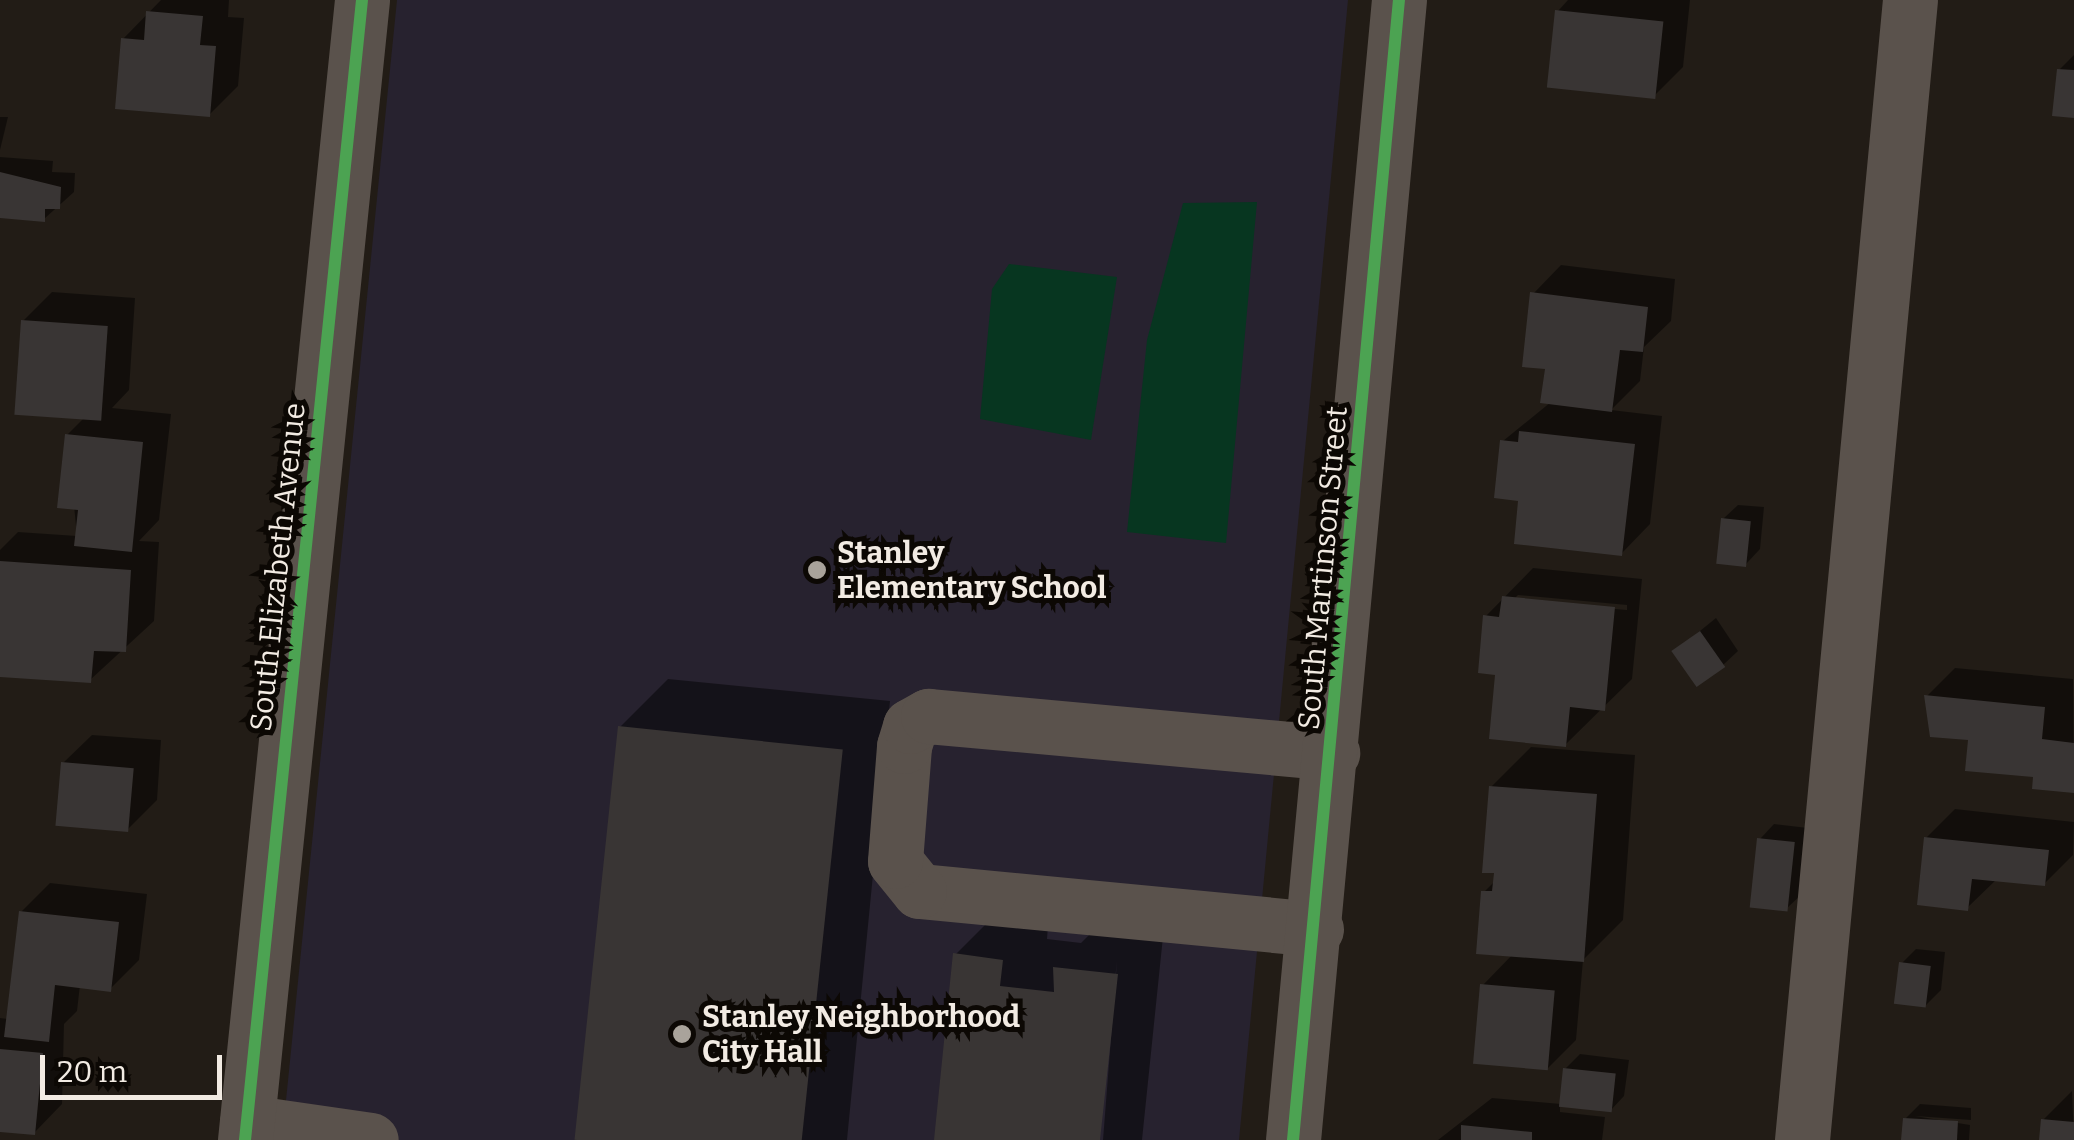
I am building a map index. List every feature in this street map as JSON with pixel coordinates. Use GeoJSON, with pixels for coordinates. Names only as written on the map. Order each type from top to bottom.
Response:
{"type":"FeatureCollection","features":[{"type":"Feature","properties":{"kind":"street","name":"South Elizabeth Avenue"},"geometry":{"type":"LineString","coordinates":[[246,1131],[362,0]]}},
{"type":"Feature","properties":{"kind":"street","name":"South Martinson Street"},"geometry":{"type":"LineString","coordinates":[[1293,1140],[1316,929],[1399,0]]}},
{"type":"Feature","properties":{"kind":"street"},"geometry":{"type":"LineString","coordinates":[[1802,1140],[1910,0]]}},
{"type":"Feature","properties":{"kind":"street"},"geometry":{"type":"LineString","coordinates":[[1316,929],[919,891],[895,861],[904,746],[910,726],[928,716],[1332,753]]}},
{"type":"Feature","properties":{"kind":"street"},"geometry":{"type":"LineString","coordinates":[[246,1131],[371,1140]]}},
{"type":"Feature","properties":{"kind":"shaded area","name":"Stanley Elementary School"},"geometry":{"type":"Polygon","coordinates":[[[397,0],[1348,0],[1239,1140],[282,1140],[397,0]]]}},
{"type":"Feature","properties":{"kind":"green space"},"geometry":{"type":"Polygon","coordinates":[[[1257,202],[1226,543],[1127,532],[1147,340],[1183,203],[1257,202]]]}},
{"type":"Feature","properties":{"kind":"green space"},"geometry":{"type":"Polygon","coordinates":[[[1009,264],[1117,277],[1091,440],[980,419],[992,289],[1009,264]]]}},
{"type":"Feature","properties":{"kind":"building"},"geometry":{"type":"Polygon","coordinates":[[[1555,10],[1663,21],[1655,99],[1547,88],[1555,10]]]}},
{"type":"Feature","properties":{"kind":"building"},"geometry":{"type":"Polygon","coordinates":[[[146,11],[203,16],[200,45],[216,46],[210,117],[115,109],[121,38],[144,40],[146,11]]]}},
{"type":"Feature","properties":{"kind":"building"},"geometry":{"type":"Polygon","coordinates":[[[2057,69],[2074,70],[2074,118],[2052,116],[2057,69]]]}},
{"type":"Feature","properties":{"kind":"building"},"geometry":{"type":"Polygon","coordinates":[[[0,172],[61,187],[60,209],[45,209],[45,222],[0,218],[0,172]]]}},
{"type":"Feature","properties":{"kind":"building"},"geometry":{"type":"Polygon","coordinates":[[[1530,292],[1648,307],[1643,352],[1620,350],[1612,412],[1540,403],[1545,369],[1522,367],[1530,292]]]}},
{"type":"Feature","properties":{"kind":"building"},"geometry":{"type":"Polygon","coordinates":[[[21,320],[108,326],[101,421],[14,415],[21,320]]]}},
{"type":"Feature","properties":{"kind":"building"},"geometry":{"type":"Polygon","coordinates":[[[1519,431],[1635,444],[1622,556],[1514,544],[1518,501],[1494,498],[1500,440],[1518,442],[1519,431]]]}},
{"type":"Feature","properties":{"kind":"building"},"geometry":{"type":"Polygon","coordinates":[[[65,434],[143,442],[132,552],[74,546],[78,510],[57,508],[65,434]]]}},
{"type":"Feature","properties":{"kind":"building"},"geometry":{"type":"Polygon","coordinates":[[[1721,518],[1751,521],[1746,567],[1716,564],[1721,518]]]}},
{"type":"Feature","properties":{"kind":"building"},"geometry":{"type":"Polygon","coordinates":[[[0,561],[131,570],[126,652],[94,651],[91,683],[0,677],[0,561]]]}},
{"type":"Feature","properties":{"kind":"building"},"geometry":{"type":"Polygon","coordinates":[[[1502,596],[1615,607],[1605,711],[1570,707],[1566,747],[1489,739],[1495,675],[1478,673],[1483,615],[1499,617],[1502,596]]]}},
{"type":"Feature","properties":{"kind":"building"},"geometry":{"type":"Polygon","coordinates":[[[1700,631],[1725,667],[1697,687],[1671,651],[1700,631]]]}},
{"type":"Feature","properties":{"kind":"building"},"geometry":{"type":"Polygon","coordinates":[[[1924,695],[2045,707],[2042,739],[2074,743],[2074,793],[2032,789],[2033,777],[1965,771],[1968,740],[1930,737],[1924,695]]]}},
{"type":"Feature","properties":{"kind":"building"},"geometry":{"type":"Polygon","coordinates":[[[618,726],[843,750],[802,1140],[575,1140],[618,726]]]}},
{"type":"Feature","properties":{"kind":"building"},"geometry":{"type":"Polygon","coordinates":[[[61,762],[134,768],[128,832],[55,826],[61,762]]]}},
{"type":"Feature","properties":{"kind":"building"},"geometry":{"type":"Polygon","coordinates":[[[1489,786],[1597,794],[1584,962],[1476,954],[1481,891],[1492,891],[1494,873],[1482,873],[1489,786]]]}},
{"type":"Feature","properties":{"kind":"building"},"geometry":{"type":"Polygon","coordinates":[[[1924,837],[2049,850],[2045,886],[1972,879],[1968,911],[1917,905],[1924,837]]]}},
{"type":"Feature","properties":{"kind":"building"},"geometry":{"type":"Polygon","coordinates":[[[1757,838],[1795,842],[1787,912],[1750,908],[1757,838]]]}},
{"type":"Feature","properties":{"kind":"building"},"geometry":{"type":"Polygon","coordinates":[[[19,911],[119,922],[111,992],[55,985],[49,1042],[4,1037],[19,911]]]}},
{"type":"Feature","properties":{"kind":"building"},"geometry":{"type":"Polygon","coordinates":[[[953,953],[1003,960],[1000,986],[1054,992],[1053,967],[1118,974],[1100,1140],[934,1140],[953,953]]]}},
{"type":"Feature","properties":{"kind":"building"},"geometry":{"type":"Polygon","coordinates":[[[1899,962],[1931,966],[1926,1008],[1894,1004],[1899,962]]]}},
{"type":"Feature","properties":{"kind":"building"},"geometry":{"type":"Polygon","coordinates":[[[1480,984],[1555,991],[1548,1070],[1473,1064],[1480,984]]]}},
{"type":"Feature","properties":{"kind":"building"},"geometry":{"type":"Polygon","coordinates":[[[0,1049],[43,1053],[35,1135],[0,1132],[0,1049]]]}},
{"type":"Feature","properties":{"kind":"building"},"geometry":{"type":"Polygon","coordinates":[[[1563,1068],[1616,1074],[1612,1112],[1559,1107],[1563,1068]]]}},
{"type":"Feature","properties":{"kind":"building"},"geometry":{"type":"Polygon","coordinates":[[[1903,1118],[1958,1121],[1957,1140],[1901,1140],[1903,1118]]]}},
{"type":"Feature","properties":{"kind":"building"},"geometry":{"type":"Polygon","coordinates":[[[2041,1119],[2074,1122],[2074,1140],[2039,1140],[2041,1119]]]}},
{"type":"Feature","properties":{"kind":"building"},"geometry":{"type":"Polygon","coordinates":[[[1461,1125],[1532,1132],[1532,1140],[1461,1140],[1461,1125]]]}},
{"type":"Feature","properties":{"kind":"cycle path"},"geometry":{"type":"LineString","coordinates":[[245,1140],[362,0]]}},
{"type":"Feature","properties":{"kind":"cycle path"},"geometry":{"type":"LineString","coordinates":[[1293,1140],[1399,0]]}},
{"type":"Feature","properties":{"kind":"place","name":"Stanley Elementary School"},"geometry":{"type":"Point","coordinates":[817,570]}},
{"type":"Feature","properties":{"kind":"place","name":"Stanley Neighborhood City Hall"},"geometry":{"type":"Point","coordinates":[682,1034]}}]}
